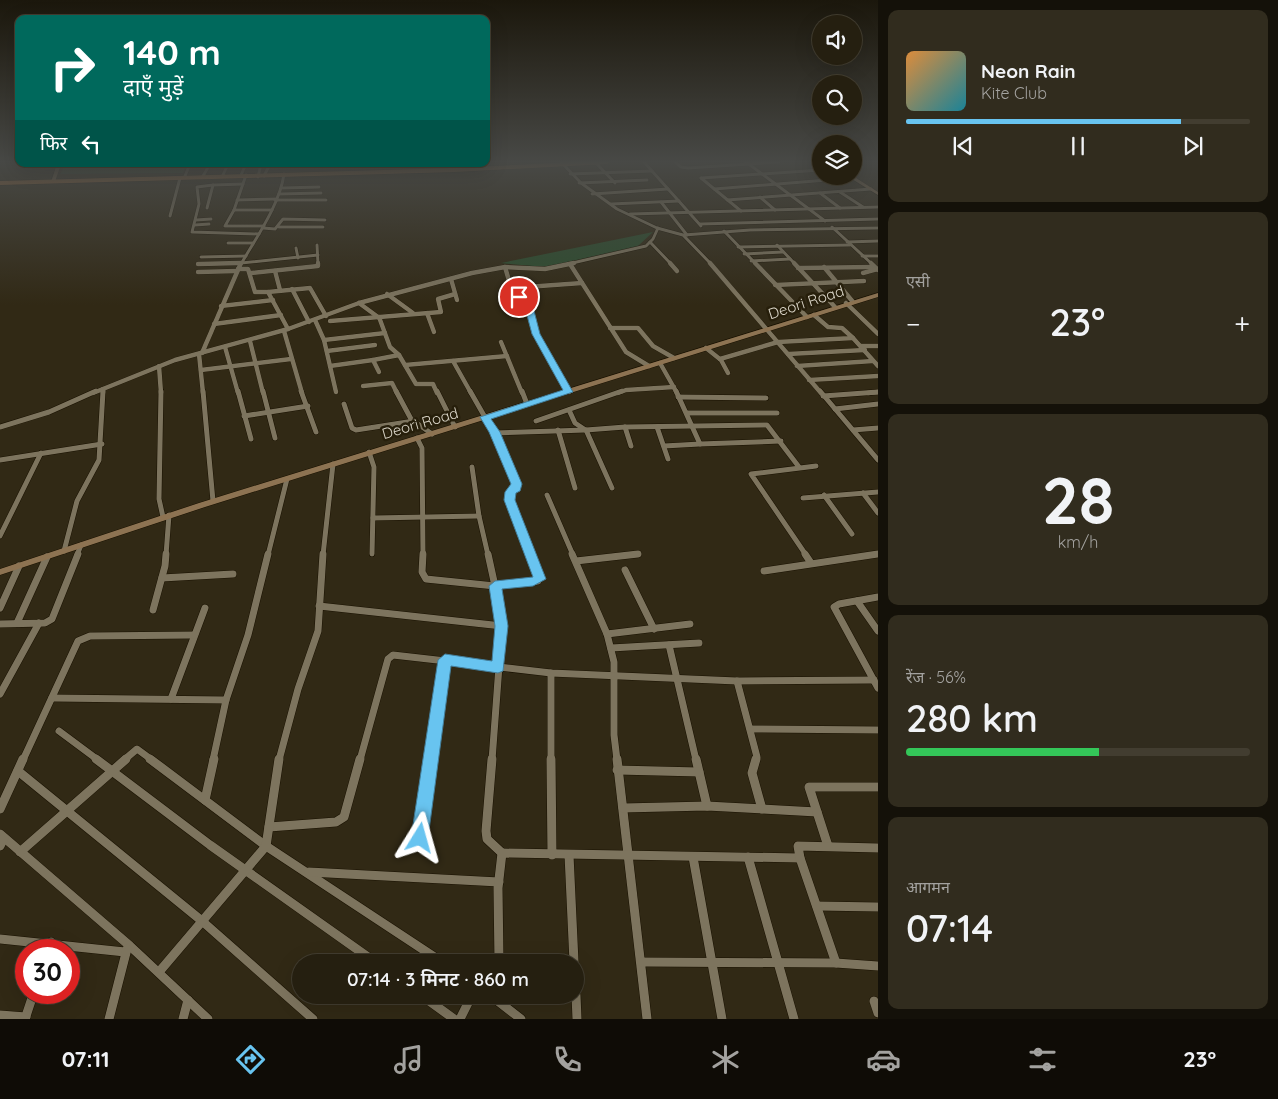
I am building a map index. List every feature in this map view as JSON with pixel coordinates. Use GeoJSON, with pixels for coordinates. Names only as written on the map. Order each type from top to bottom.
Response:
{"type":"FeatureCollection","features":[{"type":"Feature","properties":{"kind":"street"},"geometry":{"type":"LineString","coordinates":[[170,216],[172,210]]}},
{"type":"Feature","properties":{"kind":"street"},"geometry":{"type":"LineString","coordinates":[[197,210],[192,232],[194,233],[259,234]]}},
{"type":"Feature","properties":{"kind":"street"},"geometry":{"type":"LineString","coordinates":[[213,501],[200,354],[241,264],[254,243],[263,227],[272,210],[234,210],[224,226],[263,227],[274,229],[279,227],[323,227]]}},
{"type":"Feature","properties":{"kind":"street"},"geometry":{"type":"LineString","coordinates":[[620,210],[658,228],[686,235],[751,230],[878,228]]}},
{"type":"Feature","properties":{"kind":"street"},"geometry":{"type":"LineString","coordinates":[[666,210],[686,235],[877,459]]}},
{"type":"Feature","properties":{"kind":"street"},"geometry":{"type":"LineString","coordinates":[[686,210],[708,232]]}},
{"type":"Feature","properties":{"kind":"street"},"geometry":{"type":"LineString","coordinates":[[628,214],[791,210]]}},
{"type":"Feature","properties":{"kind":"street"},"geometry":{"type":"LineString","coordinates":[[811,210],[834,228],[876,269]]}},
{"type":"Feature","properties":{"kind":"street"},"geometry":{"type":"LineString","coordinates":[[736,211],[751,230]]}},
{"type":"Feature","properties":{"kind":"street"},"geometry":{"type":"LineString","coordinates":[[196,220],[212,219]]}},
{"type":"Feature","properties":{"kind":"street"},"geometry":{"type":"LineString","coordinates":[[279,227],[283,219],[325,220]]}},
{"type":"Feature","properties":{"kind":"street"},"geometry":{"type":"LineString","coordinates":[[700,224],[878,219]]}},
{"type":"Feature","properties":{"kind":"street"},"geometry":{"type":"LineString","coordinates":[[795,222],[803,229]]}},
{"type":"Feature","properties":{"kind":"street"},"geometry":{"type":"LineString","coordinates":[[195,225],[209,224]]}},
{"type":"Feature","properties":{"kind":"street"},"geometry":{"type":"LineString","coordinates":[[0,426],[48,412],[159,366],[286,330],[387,294],[505,267],[538,269],[570,264],[646,246],[658,228]]}},
{"type":"Feature","properties":{"kind":"street"},"geometry":{"type":"LineString","coordinates":[[724,232],[751,262],[810,316],[828,327],[842,328],[878,366]]}},
{"type":"Feature","properties":{"kind":"street"},"geometry":{"type":"LineString","coordinates":[[738,247],[849,244],[878,241]]}},
{"type":"Feature","properties":{"kind":"street"},"geometry":{"type":"LineString","coordinates":[[650,242],[677,271]]}},
{"type":"Feature","properties":{"kind":"street"},"geometry":{"type":"LineString","coordinates":[[228,243],[254,243]]}},
{"type":"Feature","properties":{"kind":"street"},"geometry":{"type":"LineString","coordinates":[[251,273],[318,266],[316,245]]}},
{"type":"Feature","properties":{"kind":"street"},"geometry":{"type":"LineString","coordinates":[[777,245],[835,308]]}},
{"type":"Feature","properties":{"kind":"street"},"geometry":{"type":"LineString","coordinates":[[296,248],[298,258]]}},
{"type":"Feature","properties":{"kind":"street"},"geometry":{"type":"LineString","coordinates":[[744,254],[783,252]]}},
{"type":"Feature","properties":{"kind":"street"},"geometry":{"type":"LineString","coordinates":[[199,264],[241,264],[318,256]]}},
{"type":"Feature","properties":{"kind":"street"},"geometry":{"type":"LineString","coordinates":[[862,256],[878,256]]}},
{"type":"Feature","properties":{"kind":"street"},"geometry":{"type":"LineString","coordinates":[[751,262],[790,259]]}},
{"type":"Feature","properties":{"kind":"street"},"geometry":{"type":"LineString","coordinates":[[199,264],[241,264]]}},
{"type":"Feature","properties":{"kind":"street"},"geometry":{"type":"LineString","coordinates":[[199,264],[241,264],[248,268],[251,273],[254,292],[311,289],[326,316]]}},
{"type":"Feature","properties":{"kind":"street"},"geometry":{"type":"LineString","coordinates":[[570,264],[626,352],[650,366]]}},
{"type":"Feature","properties":{"kind":"street"},"geometry":{"type":"LineString","coordinates":[[505,267],[512,288],[528,307],[536,334],[568,392]]}},
{"type":"Feature","properties":{"kind":"street"},"geometry":{"type":"LineString","coordinates":[[824,267],[850,303],[878,334]]}},
{"type":"Feature","properties":{"kind":"street"},"geometry":{"type":"LineString","coordinates":[[798,268],[876,269]]}},
{"type":"Feature","properties":{"kind":"street"},"geometry":{"type":"LineString","coordinates":[[863,274],[876,269]]}},
{"type":"Feature","properties":{"kind":"street"},"geometry":{"type":"LineString","coordinates":[[275,271],[280,290]]}},
{"type":"Feature","properties":{"kind":"street"},"geometry":{"type":"LineString","coordinates":[[451,279],[457,300]]}},
{"type":"Feature","properties":{"kind":"street"},"geometry":{"type":"LineString","coordinates":[[775,285],[864,281]]}},
{"type":"Feature","properties":{"kind":"street"},"geometry":{"type":"LineString","coordinates":[[512,288],[582,282]]}},
{"type":"Feature","properties":{"kind":"street"},"geometry":{"type":"LineString","coordinates":[[292,289],[309,322]]}},
{"type":"Feature","properties":{"kind":"street"},"geometry":{"type":"LineString","coordinates":[[268,292],[286,330],[291,359],[300,390],[308,406],[316,432]]}},
{"type":"Feature","properties":{"kind":"street"},"geometry":{"type":"LineString","coordinates":[[387,294],[414,314]]}},
{"type":"Feature","properties":{"kind":"street"},"geometry":{"type":"LineString","coordinates":[[330,322],[442,311],[438,299],[455,294]]}},
{"type":"Feature","properties":{"kind":"street","name":"Deori Road"},"geometry":{"type":"LineString","coordinates":[[0,572],[213,501],[878,295]]}},
{"type":"Feature","properties":{"kind":"street"},"geometry":{"type":"LineString","coordinates":[[221,306],[273,300]]}},
{"type":"Feature","properties":{"kind":"street"},"geometry":{"type":"LineString","coordinates":[[359,303],[378,317],[390,347],[399,355],[416,384],[433,384],[455,427]]}},
{"type":"Feature","properties":{"kind":"street"},"geometry":{"type":"LineString","coordinates":[[427,313],[434,332]]}},
{"type":"Feature","properties":{"kind":"street"},"geometry":{"type":"LineString","coordinates":[[214,324],[280,315]]}},
{"type":"Feature","properties":{"kind":"street"},"geometry":{"type":"LineString","coordinates":[[315,320],[324,340],[336,392]]}},
{"type":"Feature","properties":{"kind":"street"},"geometry":{"type":"LineString","coordinates":[[610,328],[638,328],[653,346],[674,358]]}},
{"type":"Feature","properties":{"kind":"street"},"geometry":{"type":"LineString","coordinates":[[324,340],[385,333]]}},
{"type":"Feature","properties":{"kind":"street"},"geometry":{"type":"LineString","coordinates":[[720,359],[778,342],[853,338]]}},
{"type":"Feature","properties":{"kind":"street"},"geometry":{"type":"LineString","coordinates":[[250,341],[275,438]]}},
{"type":"Feature","properties":{"kind":"street"},"geometry":{"type":"LineString","coordinates":[[501,342],[528,404]]}},
{"type":"Feature","properties":{"kind":"street"},"geometry":{"type":"LineString","coordinates":[[327,351],[375,344]]}},
{"type":"Feature","properties":{"kind":"street"},"geometry":{"type":"LineString","coordinates":[[788,354],[878,346]]}},
{"type":"Feature","properties":{"kind":"street"},"geometry":{"type":"LineString","coordinates":[[225,348],[251,439]]}},
{"type":"Feature","properties":{"kind":"street"},"geometry":{"type":"LineString","coordinates":[[706,348],[720,359],[728,373]]}},
{"type":"Feature","properties":{"kind":"street"},"geometry":{"type":"LineString","coordinates":[[330,366],[399,355]]}},
{"type":"Feature","properties":{"kind":"street"},"geometry":{"type":"LineString","coordinates":[[405,365],[507,356]]}},
{"type":"Feature","properties":{"kind":"street"},"geometry":{"type":"LineString","coordinates":[[201,370],[291,359]]}},
{"type":"Feature","properties":{"kind":"street"},"geometry":{"type":"LineString","coordinates":[[373,360],[379,372]]}},
{"type":"Feature","properties":{"kind":"street"},"geometry":{"type":"LineString","coordinates":[[416,438],[422,448],[424,517],[422,572],[426,579],[495,586],[538,581],[540,574],[510,500],[510,492],[516,488],[517,484],[494,432],[453,361]]}},
{"type":"Feature","properties":{"kind":"street"},"geometry":{"type":"LineString","coordinates":[[797,366],[873,361]]}},
{"type":"Feature","properties":{"kind":"street"},"geometry":{"type":"LineString","coordinates":[[660,363],[674,387],[700,444]]}},
{"type":"Feature","properties":{"kind":"street"},"geometry":{"type":"LineString","coordinates":[[153,610],[162,578],[166,516],[159,499],[162,389],[159,366]]}},
{"type":"Feature","properties":{"kind":"street"},"geometry":{"type":"LineString","coordinates":[[809,380],[878,376]]}},
{"type":"Feature","properties":{"kind":"street"},"geometry":{"type":"LineString","coordinates":[[364,386],[392,383],[411,419],[432,434]]}},
{"type":"Feature","properties":{"kind":"street"},"geometry":{"type":"LineString","coordinates":[[536,421],[626,390],[674,387]]}},
{"type":"Feature","properties":{"kind":"street"},"geometry":{"type":"LineString","coordinates":[[64,551],[66,534],[77,500],[86,482],[97,467],[102,444],[103,389]]}},
{"type":"Feature","properties":{"kind":"street"},"geometry":{"type":"LineString","coordinates":[[823,396],[878,392]]}},
{"type":"Feature","properties":{"kind":"street"},"geometry":{"type":"LineString","coordinates":[[678,397],[766,398]]}},
{"type":"Feature","properties":{"kind":"street"},"geometry":{"type":"LineString","coordinates":[[344,404],[352,428],[356,430],[414,422]]}},
{"type":"Feature","properties":{"kind":"street"},"geometry":{"type":"LineString","coordinates":[[834,409],[878,404]]}},
{"type":"Feature","properties":{"kind":"street"},"geometry":{"type":"LineString","coordinates":[[244,416],[308,406]]}},
{"type":"Feature","properties":{"kind":"street"},"geometry":{"type":"LineString","coordinates":[[569,410],[576,423],[586,430],[612,488]]}},
{"type":"Feature","properties":{"kind":"street"},"geometry":{"type":"LineString","coordinates":[[686,413],[777,413]]}},
{"type":"Feature","properties":{"kind":"street"},"geometry":{"type":"LineString","coordinates":[[494,432],[657,426],[767,425],[799,467]]}},
{"type":"Feature","properties":{"kind":"street"},"geometry":{"type":"LineString","coordinates":[[657,426],[668,459]]}},
{"type":"Feature","properties":{"kind":"street"},"geometry":{"type":"LineString","coordinates":[[625,427],[631,446]]}},
{"type":"Feature","properties":{"kind":"street"},"geometry":{"type":"LineString","coordinates":[[853,430],[878,428]]}},
{"type":"Feature","properties":{"kind":"street"},"geometry":{"type":"LineString","coordinates":[[558,430],[575,488]]}},
{"type":"Feature","properties":{"kind":"street"},"geometry":{"type":"LineString","coordinates":[[664,446],[781,441]]}},
{"type":"Feature","properties":{"kind":"street"},"geometry":{"type":"LineString","coordinates":[[0,460],[102,444]]}},
{"type":"Feature","properties":{"kind":"street"},"geometry":{"type":"LineString","coordinates":[[369,452],[374,467],[372,554]]}},
{"type":"Feature","properties":{"kind":"street"},"geometry":{"type":"LineString","coordinates":[[0,536],[41,453]]}},
{"type":"Feature","properties":{"kind":"street"},"geometry":{"type":"LineString","coordinates":[[159,972],[247,871],[266,846],[280,754],[298,689],[318,632],[333,464]]}},
{"type":"Feature","properties":{"kind":"street"},"geometry":{"type":"LineString","coordinates":[[811,563],[750,474],[754,472],[816,466]]}},
{"type":"Feature","properties":{"kind":"street"},"geometry":{"type":"LineString","coordinates":[[472,467],[479,516],[502,626],[486,831],[487,839],[502,853],[627,857],[800,858]]}},
{"type":"Feature","properties":{"kind":"street"},"geometry":{"type":"LineString","coordinates":[[205,800],[226,700],[248,635],[287,479]]}},
{"type":"Feature","properties":{"kind":"street"},"geometry":{"type":"LineString","coordinates":[[863,492],[878,513]]}},
{"type":"Feature","properties":{"kind":"street"},"geometry":{"type":"LineString","coordinates":[[803,498],[878,492]]}},
{"type":"Feature","properties":{"kind":"street"},"geometry":{"type":"LineString","coordinates":[[547,495],[607,634],[611,648],[616,677],[614,735],[617,770],[642,962],[646,1019]]}},
{"type":"Feature","properties":{"kind":"street"},"geometry":{"type":"LineString","coordinates":[[824,495],[852,534]]}},
{"type":"Feature","properties":{"kind":"street"},"geometry":{"type":"LineString","coordinates":[[373,518],[479,516]]}},
{"type":"Feature","properties":{"kind":"street"},"geometry":{"type":"LineString","coordinates":[[0,624],[39,623],[52,619],[81,545]]}},
{"type":"Feature","properties":{"kind":"street"},"geometry":{"type":"LineString","coordinates":[[576,561],[638,554]]}},
{"type":"Feature","properties":{"kind":"street"},"geometry":{"type":"LineString","coordinates":[[764,571],[878,554]]}},
{"type":"Feature","properties":{"kind":"street"},"geometry":{"type":"LineString","coordinates":[[17,623],[47,557]]}},
{"type":"Feature","properties":{"kind":"street"},"geometry":{"type":"LineString","coordinates":[[0,608],[20,566]]}},
{"type":"Feature","properties":{"kind":"street"},"geometry":{"type":"LineString","coordinates":[[625,570],[654,629]]}},
{"type":"Feature","properties":{"kind":"street"},"geometry":{"type":"LineString","coordinates":[[162,578],[233,574]]}},
{"type":"Feature","properties":{"kind":"street"},"geometry":{"type":"LineString","coordinates":[[878,597],[836,604],[834,607],[878,688]]}},
{"type":"Feature","properties":{"kind":"street"},"geometry":{"type":"LineString","coordinates":[[857,601],[878,631]]}},
{"type":"Feature","properties":{"kind":"street"},"geometry":{"type":"LineString","coordinates":[[319,606],[502,626]]}},
{"type":"Feature","properties":{"kind":"street"},"geometry":{"type":"LineString","coordinates":[[171,699],[204,608]]}},
{"type":"Feature","properties":{"kind":"street"},"geometry":{"type":"LineString","coordinates":[[0,694],[39,623]]}},
{"type":"Feature","properties":{"kind":"street"},"geometry":{"type":"LineString","coordinates":[[607,634],[690,624]]}},
{"type":"Feature","properties":{"kind":"street"},"geometry":{"type":"LineString","coordinates":[[0,809],[81,639],[90,636],[194,635]]}},
{"type":"Feature","properties":{"kind":"street"},"geometry":{"type":"LineString","coordinates":[[611,648],[699,643]]}},
{"type":"Feature","properties":{"kind":"street"},"geometry":{"type":"LineString","coordinates":[[670,644],[707,806]]}},
{"type":"Feature","properties":{"kind":"street"},"geometry":{"type":"LineString","coordinates":[[269,827],[341,821],[344,817],[389,657],[395,654],[498,667],[616,677],[737,681],[874,680]]}},
{"type":"Feature","properties":{"kind":"street"},"geometry":{"type":"LineString","coordinates":[[420,838],[445,660]]}},
{"type":"Feature","properties":{"kind":"street"},"geometry":{"type":"LineString","coordinates":[[551,672],[552,855]]}},
{"type":"Feature","properties":{"kind":"street"},"geometry":{"type":"LineString","coordinates":[[737,681],[757,757],[752,773],[762,809]]}},
{"type":"Feature","properties":{"kind":"street"},"geometry":{"type":"LineString","coordinates":[[52,698],[226,700]]}},
{"type":"Feature","properties":{"kind":"street"},"geometry":{"type":"LineString","coordinates":[[751,729],[876,730],[878,738]]}},
{"type":"Feature","properties":{"kind":"street"},"geometry":{"type":"LineString","coordinates":[[59,731],[247,871],[364,954]]}},
{"type":"Feature","properties":{"kind":"street"},"geometry":{"type":"LineString","coordinates":[[20,852],[112,769],[137,749],[266,846],[430,954]]}},
{"type":"Feature","properties":{"kind":"street"},"geometry":{"type":"LineString","coordinates":[[617,770],[699,772]]}},
{"type":"Feature","properties":{"kind":"street"},"geometry":{"type":"LineString","coordinates":[[18,771],[202,921],[313,1019]]}},
{"type":"Feature","properties":{"kind":"street"},"geometry":{"type":"LineString","coordinates":[[828,846],[809,787],[878,788]]}},
{"type":"Feature","properties":{"kind":"street"},"geometry":{"type":"LineString","coordinates":[[623,808],[707,806],[817,812]]}},
{"type":"Feature","properties":{"kind":"street"},"geometry":{"type":"LineString","coordinates":[[1,839],[20,852],[127,949],[159,972],[208,1019]]}},
{"type":"Feature","properties":{"kind":"street"},"geometry":{"type":"LineString","coordinates":[[836,963],[800,858],[798,846],[878,848]]}},
{"type":"Feature","properties":{"kind":"street"},"geometry":{"type":"LineString","coordinates":[[499,954],[499,882],[500,857],[502,853]]}},
{"type":"Feature","properties":{"kind":"street"},"geometry":{"type":"LineString","coordinates":[[568,855],[574,954]]}},
{"type":"Feature","properties":{"kind":"street"},"geometry":{"type":"LineString","coordinates":[[693,857],[722,1019]]}},
{"type":"Feature","properties":{"kind":"street"},"geometry":{"type":"LineString","coordinates":[[748,857],[794,1019]]}},
{"type":"Feature","properties":{"kind":"street"},"geometry":{"type":"LineString","coordinates":[[307,872],[499,882]]}},
{"type":"Feature","properties":{"kind":"street"},"geometry":{"type":"LineString","coordinates":[[817,906],[878,908]]}},
{"type":"Feature","properties":{"kind":"street"},"geometry":{"type":"LineString","coordinates":[[0,938],[15,940]]}},
{"type":"Feature","properties":{"kind":"street"},"geometry":{"type":"LineString","coordinates":[[80,947],[127,949]]}},
{"type":"Feature","properties":{"kind":"street"},"geometry":{"type":"LineString","coordinates":[[109,1019],[127,949]]}},
{"type":"Feature","properties":{"kind":"street"},"geometry":{"type":"LineString","coordinates":[[642,962],[712,964],[836,963],[878,966]]}},
{"type":"Feature","properties":{"kind":"street"},"geometry":{"type":"LineString","coordinates":[[183,1019],[188,1000]]}},
{"type":"Feature","properties":{"kind":"street"},"geometry":{"type":"LineString","coordinates":[[874,1001],[878,1013]]}},
{"type":"Feature","properties":{"kind":"street"},"geometry":{"type":"LineString","coordinates":[[0,1015],[25,1018],[30,1004]]}},
{"type":"Feature","properties":{"kind":"street"},"geometry":{"type":"LineString","coordinates":[[433,1004],[454,1019]]}},
{"type":"Feature","properties":{"kind":"street"},"geometry":{"type":"LineString","coordinates":[[460,1019],[468,1004]]}},
{"type":"Feature","properties":{"kind":"street"},"geometry":{"type":"LineString","coordinates":[[505,1004],[521,1019]]}},
{"type":"Feature","properties":{"kind":"street"},"geometry":{"type":"LineString","coordinates":[[577,1004],[578,1019]]}},
{"type":"Feature","properties":{"kind":"shaded area"},"geometry":{"type":"Polygon","coordinates":[[[653,232],[637,247],[568,263],[542,267],[501,263],[653,232]]]}},
{"type":"Feature","properties":{"kind":"route"},"geometry":{"type":"LineString","coordinates":[[420,838],[445,660],[498,667],[502,626],[495,586],[533,582],[540,579],[540,574],[509,496],[510,492],[517,487],[517,484],[494,432],[485,417],[568,392],[536,334],[528,307],[519,297]]}}]}
